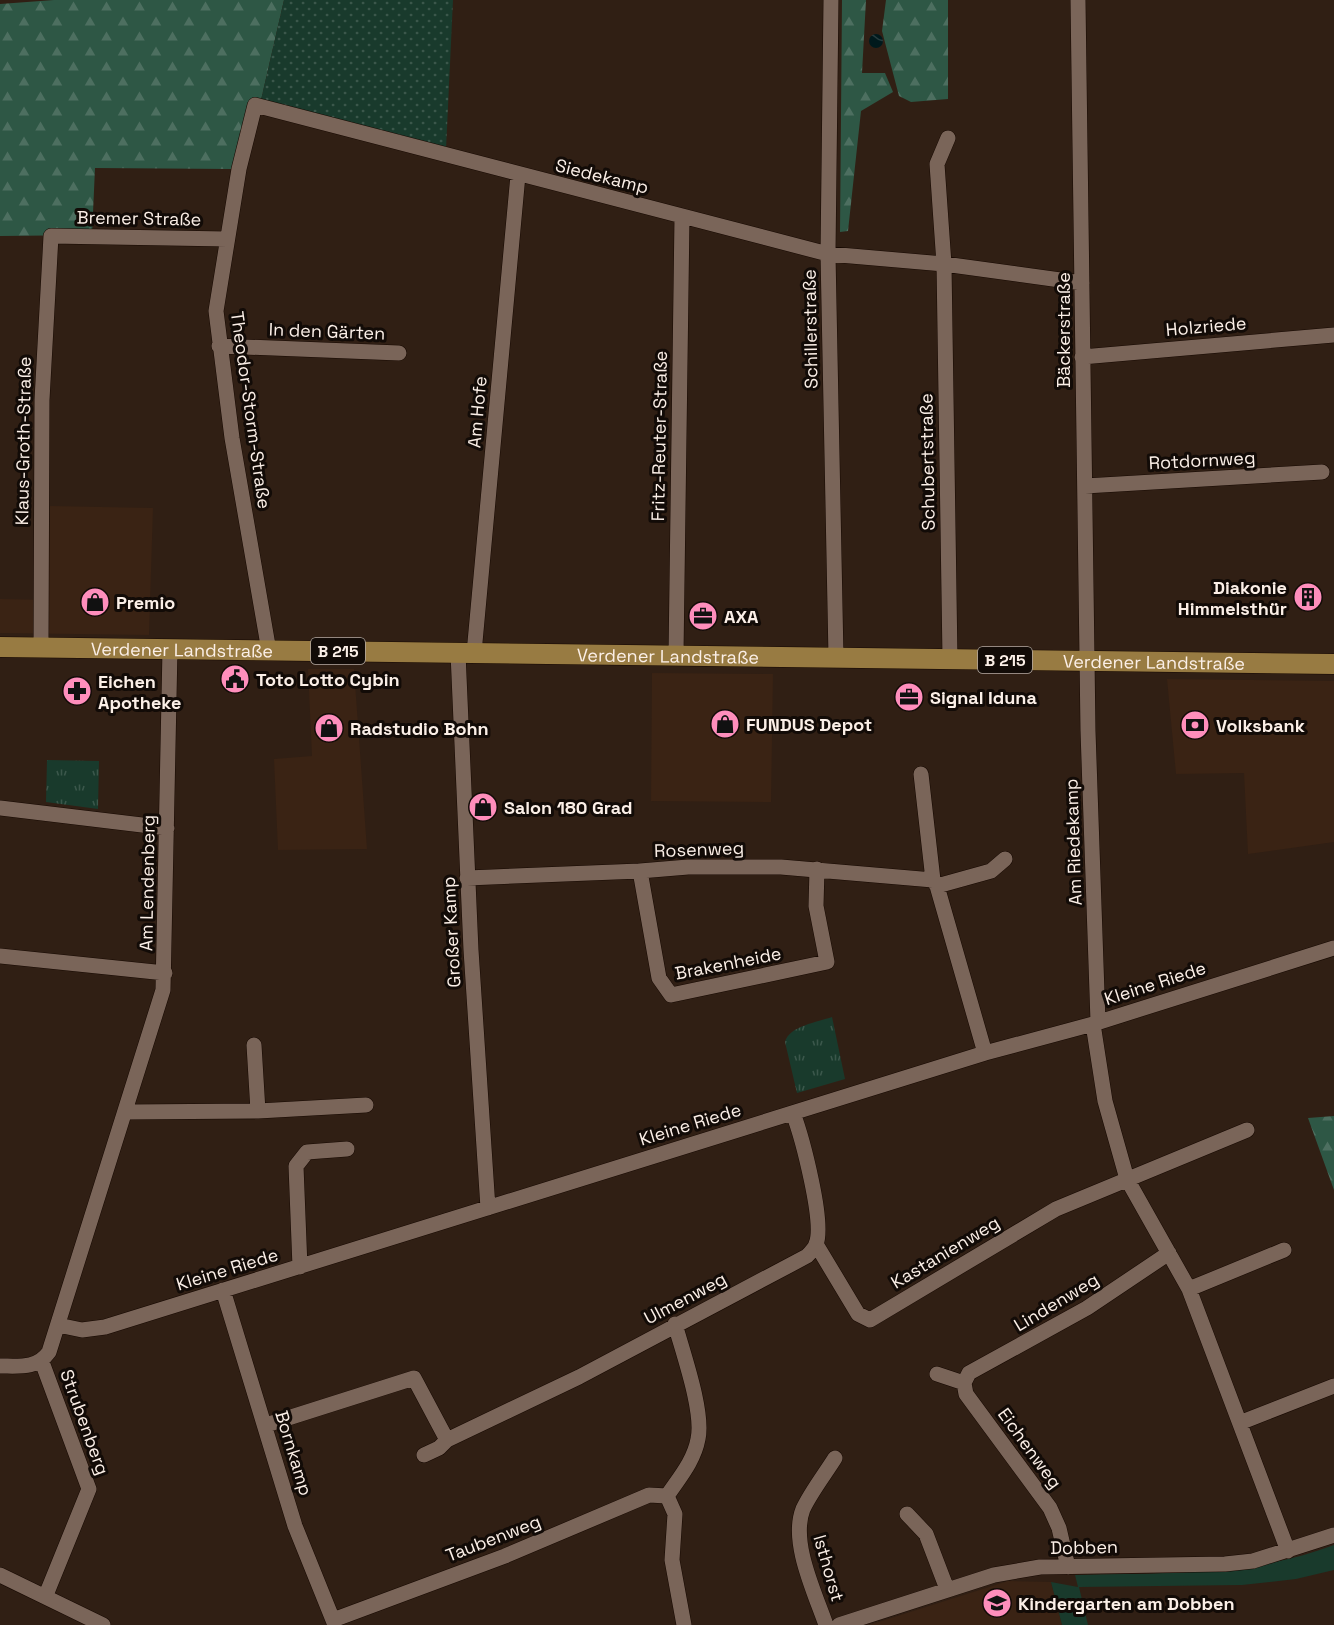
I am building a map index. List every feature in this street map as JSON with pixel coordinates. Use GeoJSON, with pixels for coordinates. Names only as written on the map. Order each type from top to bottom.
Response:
{"type":"FeatureCollection","features":[{"type":"Feature","properties":{"kind":"main road","name":"Verdener Landstraße"},"geometry":{"type":"LineString","coordinates":[[0,647],[1334,664]]}},
{"type":"Feature","properties":{"kind":"street","name":"Schillerstraße"},"geometry":{"type":"LineString","coordinates":[[831,0],[828,256],[836,657]]}},
{"type":"Feature","properties":{"kind":"street","name":"Bäckerstraße"},"geometry":{"type":"LineString","coordinates":[[1078,0],[1088,660]]}},
{"type":"Feature","properties":{"kind":"street","name":"Siedekamp"},"geometry":{"type":"LineString","coordinates":[[255,105],[828,256],[944,264],[1082,283]]}},
{"type":"Feature","properties":{"kind":"street","name":"Theodor-Storm-Straße"},"geometry":{"type":"LineString","coordinates":[[255,105],[240,169],[216,311],[232,438],[269,651]]}},
{"type":"Feature","properties":{"kind":"street"},"geometry":{"type":"LineString","coordinates":[[944,264],[937,164],[948,138]]}},
{"type":"Feature","properties":{"kind":"street","name":"Am Hofe"},"geometry":{"type":"LineString","coordinates":[[466,653],[518,175]]}},
{"type":"Feature","properties":{"kind":"street","name":"Fritz-Reuter-Straße"},"geometry":{"type":"LineString","coordinates":[[676,655],[682,217]]}},
{"type":"Feature","properties":{"kind":"street","name":"Bremer Straße"},"geometry":{"type":"LineString","coordinates":[[51,236],[227,239]]}},
{"type":"Feature","properties":{"kind":"street","name":"Klaus-Groth-Straße"},"geometry":{"type":"LineString","coordinates":[[41,647],[42,400],[51,236]]}},
{"type":"Feature","properties":{"kind":"street","name":"Schubertstraße"},"geometry":{"type":"LineString","coordinates":[[944,264],[950,659]]}},
{"type":"Feature","properties":{"kind":"street","name":"Holzriede"},"geometry":{"type":"LineString","coordinates":[[1082,357],[1334,335]]}},
{"type":"Feature","properties":{"kind":"street","name":"In den Gärten"},"geometry":{"type":"LineString","coordinates":[[219,346],[399,353]]}},
{"type":"Feature","properties":{"kind":"street","name":"Rotdornweg"},"geometry":{"type":"LineString","coordinates":[[1084,486],[1323,472]]}},
{"type":"Feature","properties":{"kind":"street","name":"Am Lendenberg"},"geometry":{"type":"LineString","coordinates":[[42,1362],[49,1352],[58,1325],[127,1112],[163,990],[170,649]]}},
{"type":"Feature","properties":{"kind":"street","name":"Großer Kamp"},"geometry":{"type":"LineString","coordinates":[[466,653],[467,878],[488,1208]]}},
{"type":"Feature","properties":{"kind":"street","name":"Am Riedekamp"},"geometry":{"type":"LineString","coordinates":[[1088,660],[1096,1023],[1106,1101],[1127,1179],[1189,1289],[1242,1422],[1288,1551]]}},
{"type":"Feature","properties":{"kind":"street"},"geometry":{"type":"LineString","coordinates":[[921,774],[935,883],[985,1053]]}},
{"type":"Feature","properties":{"kind":"street"},"geometry":{"type":"LineString","coordinates":[[0,808],[167,828]]}},
{"type":"Feature","properties":{"kind":"street","name":"Rosenweg"},"geometry":{"type":"LineString","coordinates":[[467,878],[688,867],[818,869],[935,883],[991,871],[1005,859]]}},
{"type":"Feature","properties":{"kind":"street","name":"Brakenheide"},"geometry":{"type":"LineString","coordinates":[[640,871],[659,978],[671,995],[827,962],[816,906],[818,869]]}},
{"type":"Feature","properties":{"kind":"street","name":"Kleine Riede"},"geometry":{"type":"LineString","coordinates":[[58,1325],[82,1330],[105,1327],[985,1053],[1096,1023],[1334,948]]}},
{"type":"Feature","properties":{"kind":"street"},"geometry":{"type":"LineString","coordinates":[[0,956],[165,973]]}},
{"type":"Feature","properties":{"kind":"street"},"geometry":{"type":"LineString","coordinates":[[254,1045],[258,1111]]}},
{"type":"Feature","properties":{"kind":"street"},"geometry":{"type":"LineString","coordinates":[[127,1112],[258,1111],[366,1105]]}},
{"type":"Feature","properties":{"kind":"street"},"geometry":{"type":"LineString","coordinates":[[794,1113],[809,1175],[817,1224],[816,1244]]}},
{"type":"Feature","properties":{"kind":"street"},"geometry":{"type":"LineString","coordinates":[[1127,1179],[1247,1130]]}},
{"type":"Feature","properties":{"kind":"street"},"geometry":{"type":"LineString","coordinates":[[300,1267],[296,1166],[308,1152],[347,1149]]}},
{"type":"Feature","properties":{"kind":"street","name":"Kastanienweg"},"geometry":{"type":"LineString","coordinates":[[816,1244],[858,1314],[870,1320],[1056,1209],[1127,1179]]}},
{"type":"Feature","properties":{"kind":"street","name":"Ulmenweg"},"geometry":{"type":"LineString","coordinates":[[424,1455],[439,1448],[447,1440],[579,1377],[675,1324],[807,1256],[816,1244]]}},
{"type":"Feature","properties":{"kind":"street"},"geometry":{"type":"LineString","coordinates":[[1189,1289],[1284,1250]]}},
{"type":"Feature","properties":{"kind":"street","name":"Lindenweg"},"geometry":{"type":"LineString","coordinates":[[964,1383],[969,1373],[1087,1308],[1169,1253]]}},
{"type":"Feature","properties":{"kind":"street","name":"Bornkamp"},"geometry":{"type":"LineString","coordinates":[[223,1290],[295,1526],[334,1622]]}},
{"type":"Feature","properties":{"kind":"street"},"geometry":{"type":"LineString","coordinates":[[675,1324],[700,1419],[699,1438],[691,1460],[667,1496],[675,1514],[672,1560],[684,1625]]}},
{"type":"Feature","properties":{"kind":"street"},"geometry":{"type":"LineString","coordinates":[[0,1366],[28,1366],[42,1362]]}},
{"type":"Feature","properties":{"kind":"street","name":"Strubenberg"},"geometry":{"type":"LineString","coordinates":[[42,1362],[89,1488],[46,1595]]}},
{"type":"Feature","properties":{"kind":"street"},"geometry":{"type":"LineString","coordinates":[[937,1374],[964,1383]]}},
{"type":"Feature","properties":{"kind":"street"},"geometry":{"type":"LineString","coordinates":[[266,1425],[414,1378],[447,1440]]}},
{"type":"Feature","properties":{"kind":"street","name":"Eichenweg"},"geometry":{"type":"LineString","coordinates":[[964,1383],[966,1394],[1050,1508],[1059,1528],[1068,1567]]}},
{"type":"Feature","properties":{"kind":"street"},"geometry":{"type":"LineString","coordinates":[[1242,1422],[1334,1386]]}},
{"type":"Feature","properties":{"kind":"street","name":"Isthorst"},"geometry":{"type":"LineString","coordinates":[[826,1625],[800,1544],[799,1528],[803,1509],[835,1458]]}},
{"type":"Feature","properties":{"kind":"street","name":"Taubenweg"},"geometry":{"type":"LineString","coordinates":[[334,1622],[505,1556],[649,1495],[667,1496]]}},
{"type":"Feature","properties":{"kind":"street"},"geometry":{"type":"LineString","coordinates":[[907,1515],[926,1533],[947,1589]]}},
{"type":"Feature","properties":{"kind":"street","name":"Dobben"},"geometry":{"type":"LineString","coordinates":[[839,1625],[947,1589],[1010,1571],[1068,1567],[1225,1564],[1253,1561],[1334,1535]]}},
{"type":"Feature","properties":{"kind":"street"},"geometry":{"type":"LineString","coordinates":[[0,1575],[46,1595],[103,1625]]}},
{"type":"Feature","properties":{"kind":"shaded area"},"geometry":{"type":"Polygon","coordinates":[[[50,506],[153,508],[149,635],[0,633],[0,599],[48,600],[50,506]]]}},
{"type":"Feature","properties":{"kind":"shaded area"},"geometry":{"type":"Polygon","coordinates":[[[308,669],[354,669],[367,849],[278,850],[274,759],[312,756],[308,669]]]}},
{"type":"Feature","properties":{"kind":"shaded area"},"geometry":{"type":"Polygon","coordinates":[[[652,673],[773,674],[771,802],[651,801],[652,673]]]}},
{"type":"Feature","properties":{"kind":"shaded area"},"geometry":{"type":"Polygon","coordinates":[[[1167,679],[1334,681],[1334,842],[1248,854],[1244,773],[1176,774],[1167,679]]]}},
{"type":"Feature","properties":{"kind":"shaded area","name":"Kindergarten am Dobben"},"geometry":{"type":"Polygon","coordinates":[[[1008,1581],[1051,1582],[1062,1625],[869,1625],[1008,1581]]]}},
{"type":"Feature","properties":{"kind":"green space"},"geometry":{"type":"Polygon","coordinates":[[[54,0],[284,0],[261,100],[252,98],[232,169],[95,168],[92,235],[0,236],[0,4],[54,0]]]}},
{"type":"Feature","properties":{"kind":"green space"},"geometry":{"type":"Polygon","coordinates":[[[284,0],[453,0],[446,149],[261,100],[284,0]]]}},
{"type":"Feature","properties":{"kind":"green space"},"geometry":{"type":"Polygon","coordinates":[[[842,0],[866,0],[862,73],[885,73],[893,92],[861,111],[848,231],[840,232],[842,0]]]}},
{"type":"Feature","properties":{"kind":"green space"},"geometry":{"type":"Polygon","coordinates":[[[886,0],[948,0],[948,99],[911,102],[899,96],[882,31],[886,0]]]}},
{"type":"Feature","properties":{"kind":"green space"},"geometry":{"type":"Polygon","coordinates":[[[47,760],[99,761],[98,809],[46,802],[47,760]]]}},
{"type":"Feature","properties":{"kind":"green space"},"geometry":{"type":"Polygon","coordinates":[[[832,1017],[845,1079],[797,1093],[785,1042],[798,1028],[832,1017]]]}},
{"type":"Feature","properties":{"kind":"green space"},"geometry":{"type":"Polygon","coordinates":[[[1334,1116],[1334,1190],[1308,1118],[1334,1116]]]}},
{"type":"Feature","properties":{"kind":"green space"},"geometry":{"type":"Polygon","coordinates":[[[1334,1545],[1334,1570],[1296,1579],[1242,1585],[1079,1587],[1088,1625],[1062,1625],[1051,1582],[1078,1587],[1075,1575],[1173,1573],[1238,1568],[1270,1563],[1334,1545]]]}},
{"type":"Feature","properties":{"kind":"water"},"geometry":{"type":"Polygon","coordinates":[[[876,34],[881,36],[883,41],[881,46],[876,48],[871,46],[869,41],[871,36],[876,34]]]}},
{"type":"Feature","properties":{"kind":"place","name":"Diakonie Himmelsthür"},"geometry":{"type":"Point","coordinates":[1308,597]}},
{"type":"Feature","properties":{"kind":"place","name":"Premio"},"geometry":{"type":"Point","coordinates":[95,602]}},
{"type":"Feature","properties":{"kind":"place","name":"AXA"},"geometry":{"type":"Point","coordinates":[703,616]}},
{"type":"Feature","properties":{"kind":"place","name":"Toto Lotto Cybin"},"geometry":{"type":"Point","coordinates":[235,679]}},
{"type":"Feature","properties":{"kind":"place","name":"Eichen Apotheke"},"geometry":{"type":"Point","coordinates":[77,691]}},
{"type":"Feature","properties":{"kind":"place","name":"Signal Iduna"},"geometry":{"type":"Point","coordinates":[909,697]}},
{"type":"Feature","properties":{"kind":"place","name":"FUNDUS Depot"},"geometry":{"type":"Point","coordinates":[725,724]}},
{"type":"Feature","properties":{"kind":"place","name":"Volksbank"},"geometry":{"type":"Point","coordinates":[1195,725]}},
{"type":"Feature","properties":{"kind":"place","name":"Radstudio Bohn"},"geometry":{"type":"Point","coordinates":[329,728]}},
{"type":"Feature","properties":{"kind":"place","name":"Salon 180 Grad"},"geometry":{"type":"Point","coordinates":[483,807]}},
{"type":"Feature","properties":{"kind":"place","name":"Kindergarten am Dobben"},"geometry":{"type":"Point","coordinates":[997,1603]}}]}
